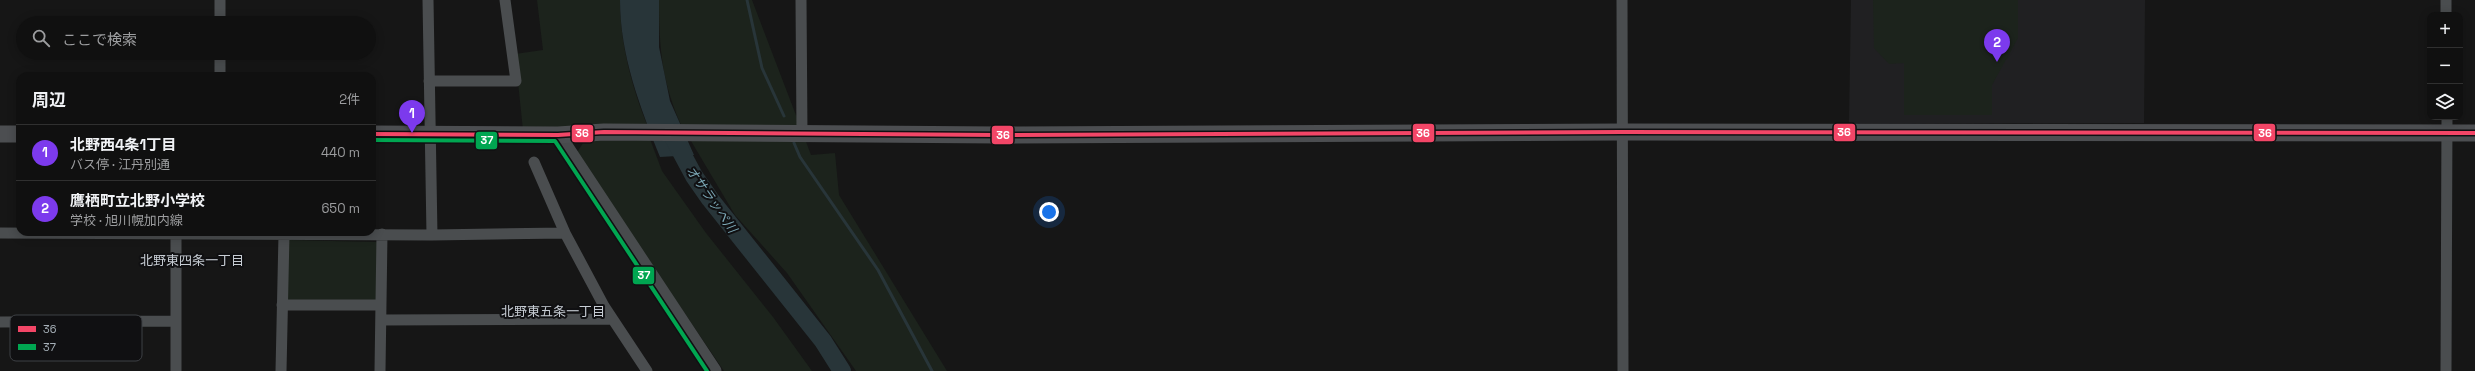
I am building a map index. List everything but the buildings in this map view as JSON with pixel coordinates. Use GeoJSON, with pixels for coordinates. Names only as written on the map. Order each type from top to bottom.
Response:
{"type":"FeatureCollection","features":[{"type":"Feature","properties":{"kind":"main road"},"geometry":{"type":"LineString","coordinates":[[376,134],[558,135],[604,132],[802,132],[1015,135],[1622,132],[2447,125],[2475,133]]}},
{"type":"Feature","properties":{"kind":"main road"},"geometry":{"type":"LineString","coordinates":[[0,134],[16,134]]}},
{"type":"Feature","properties":{"kind":"street"},"geometry":{"type":"LineString","coordinates":[[220,0],[220,16]]}},
{"type":"Feature","properties":{"kind":"street"},"geometry":{"type":"LineString","coordinates":[[428,0],[432,235]]}},
{"type":"Feature","properties":{"kind":"street"},"geometry":{"type":"LineString","coordinates":[[429,81],[516,81],[505,0]]}},
{"type":"Feature","properties":{"kind":"street"},"geometry":{"type":"LineString","coordinates":[[801,0],[802,132]]}},
{"type":"Feature","properties":{"kind":"street"},"geometry":{"type":"LineString","coordinates":[[1622,0],[1623,371]]}},
{"type":"Feature","properties":{"kind":"street"},"geometry":{"type":"LineString","coordinates":[[2446,0],[2446,12]]}},
{"type":"Feature","properties":{"kind":"street"},"geometry":{"type":"LineString","coordinates":[[220,60],[220,72]]}},
{"type":"Feature","properties":{"kind":"street"},"geometry":{"type":"LineString","coordinates":[[2446,371],[2447,125]]}},
{"type":"Feature","properties":{"kind":"street"},"geometry":{"type":"LineString","coordinates":[[558,135],[714,371]]}},
{"type":"Feature","properties":{"kind":"street"},"geometry":{"type":"LineString","coordinates":[[534,162],[565,233],[612,319],[647,371]]}},
{"type":"Feature","properties":{"kind":"street"},"geometry":{"type":"LineString","coordinates":[[0,233],[16,233]]}},
{"type":"Feature","properties":{"kind":"street"},"geometry":{"type":"LineString","coordinates":[[376,234],[432,235],[565,233]]}},
{"type":"Feature","properties":{"kind":"street"},"geometry":{"type":"LineString","coordinates":[[380,371],[382,234]]}},
{"type":"Feature","properties":{"kind":"street"},"geometry":{"type":"LineString","coordinates":[[176,236],[176,371]]}},
{"type":"Feature","properties":{"kind":"street"},"geometry":{"type":"LineString","coordinates":[[281,371],[284,236]]}},
{"type":"Feature","properties":{"kind":"street"},"geometry":{"type":"LineString","coordinates":[[282,305],[381,305]]}},
{"type":"Feature","properties":{"kind":"street"},"geometry":{"type":"LineString","coordinates":[[381,320],[612,319]]}},
{"type":"Feature","properties":{"kind":"street"},"geometry":{"type":"LineString","coordinates":[[142,321],[176,321]]}},
{"type":"Feature","properties":{"kind":"street"},"geometry":{"type":"LineString","coordinates":[[0,322],[10,322]]}},
{"type":"Feature","properties":{"kind":"shaded area"},"geometry":{"type":"Polygon","coordinates":[[[537,0],[620,0],[622,32],[628,65],[637,97],[648,127],[523,130],[515,54],[543,50],[537,0]]]}},
{"type":"Feature","properties":{"kind":"shaded area"},"geometry":{"type":"Polygon","coordinates":[[[620,0],[659,0],[659,47],[670,101],[694,155],[660,157],[645,119],[627,61],[623,41],[620,0]]]}},
{"type":"Feature","properties":{"kind":"shaded area"},"geometry":{"type":"Polygon","coordinates":[[[659,0],[752,0],[802,131],[683,129],[670,97],[663,66],[659,0]]]}},
{"type":"Feature","properties":{"kind":"shaded area"},"geometry":{"type":"Polygon","coordinates":[[[1851,0],[2145,0],[2144,123],[1849,124],[1851,0]]]}},
{"type":"Feature","properties":{"kind":"shaded area"},"geometry":{"type":"Polygon","coordinates":[[[1873,0],[2018,0],[2018,38],[1992,85],[1992,115],[1904,115],[1904,63],[1889,64],[1874,48],[1873,0]]]}},
{"type":"Feature","properties":{"kind":"shaded area"},"geometry":{"type":"Polygon","coordinates":[[[650,139],[662,171],[706,233],[773,317],[812,371],[724,371],[576,154],[585,140],[650,139]]]}},
{"type":"Feature","properties":{"kind":"shaded area"},"geometry":{"type":"Polygon","coordinates":[[[805,139],[811,155],[835,153],[839,195],[947,371],[856,371],[787,273],[735,215],[691,141],[805,139]]]}},
{"type":"Feature","properties":{"kind":"shaded area"},"geometry":{"type":"Polygon","coordinates":[[[287,240],[378,242],[376,302],[286,300],[287,240]]]}},
{"type":"Feature","properties":{"kind":"waterway"},"geometry":{"type":"LineString","coordinates":[[747,0],[762,68],[784,116]]}},
{"type":"Feature","properties":{"kind":"waterway","name":"オサラッペ川"},"geometry":{"type":"LineString","coordinates":[[672,135],[694,176],[710,199],[823,341],[842,371]]}},
{"type":"Feature","properties":{"kind":"waterway"},"geometry":{"type":"LineString","coordinates":[[794,143],[800,157],[878,270],[932,371]]}},
{"type":"Feature","properties":{"kind":"transit line","name":"36"},"geometry":{"type":"LineString","coordinates":[[376,134],[558,135],[604,132],[999,135],[1622,132],[2475,133]]}},
{"type":"Feature","properties":{"kind":"transit line","name":"37"},"geometry":{"type":"LineString","coordinates":[[376,140],[555,141],[707,371]]}},
{"type":"Feature","properties":{"kind":"place","name":"鷹栖町立北野小学校"},"geometry":{"type":"Point","coordinates":[1997,62]}},
{"type":"Feature","properties":{"kind":"place","name":"北野西4条1丁目"},"geometry":{"type":"Point","coordinates":[412,133]}},
{"type":"Feature","properties":{"kind":"district","name":"北野東四条一丁目"},"geometry":{"type":"Point","coordinates":[192,260]}},
{"type":"Feature","properties":{"kind":"district","name":"北野東五条一丁目"},"geometry":{"type":"Point","coordinates":[553,311]}}]}
